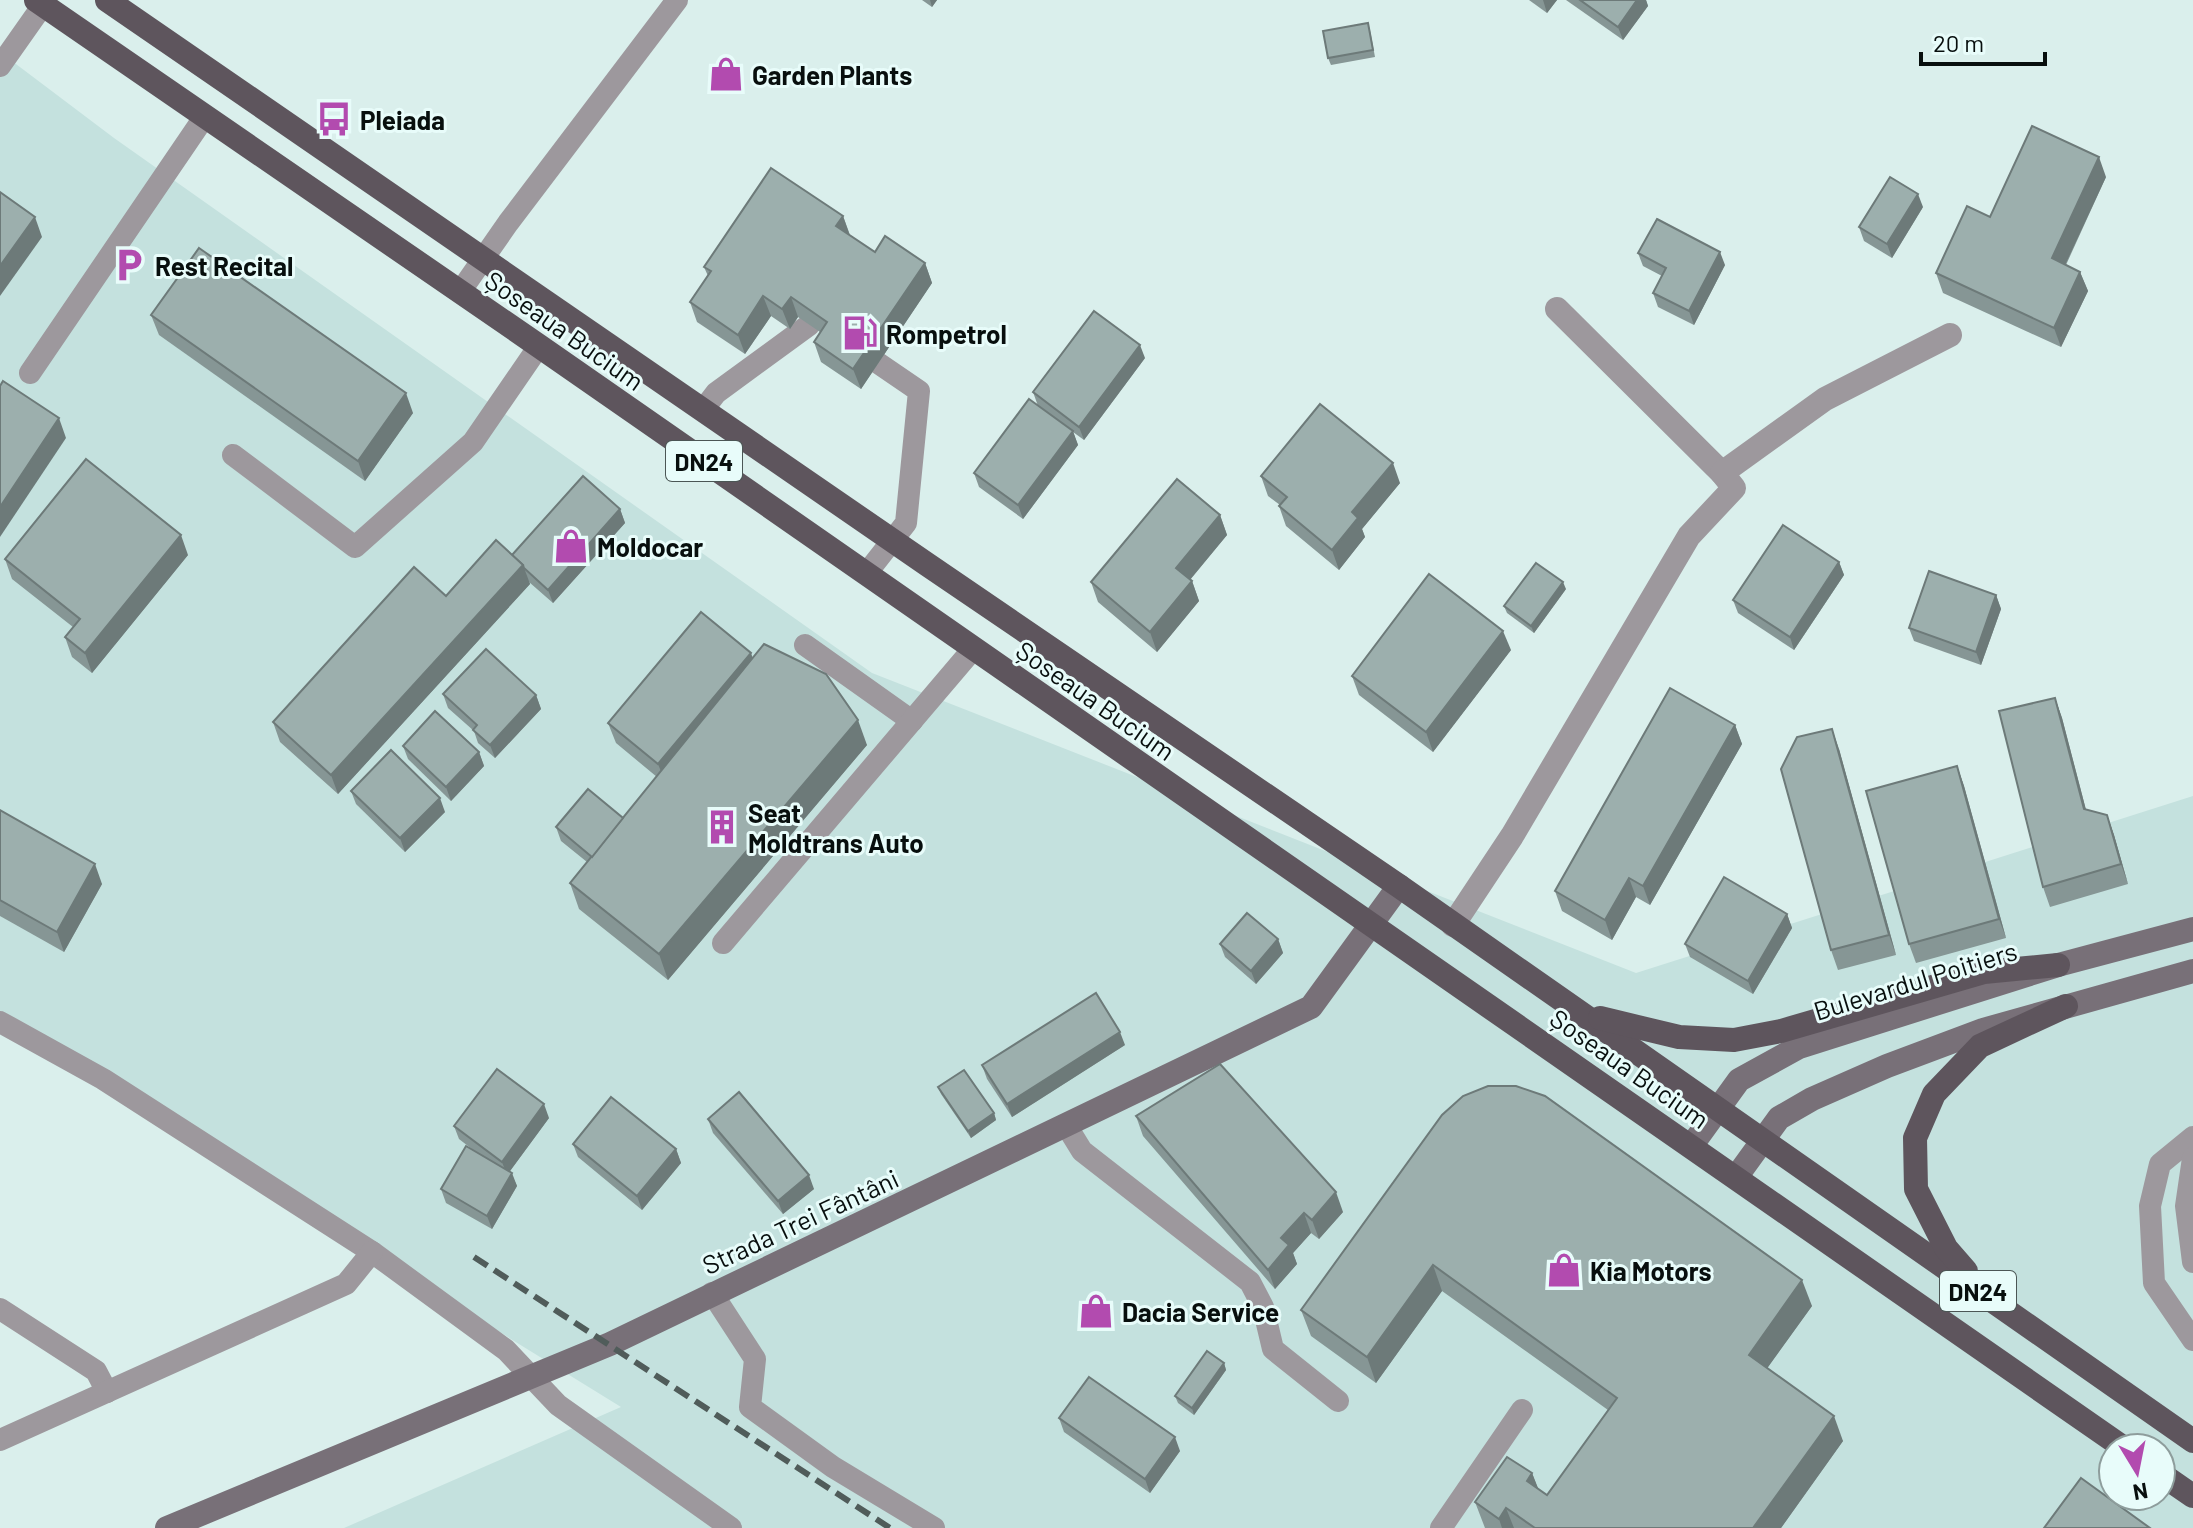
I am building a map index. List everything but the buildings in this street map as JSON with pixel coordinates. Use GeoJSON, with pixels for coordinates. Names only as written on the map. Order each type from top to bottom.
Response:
{"type":"FeatureCollection","features":[{"type":"Feature","properties":{"kind":"main road","name":"Șoseaua Bucium"},"geometry":{"type":"LineString","coordinates":[[107,0],[1399,886],[2193,1441]]}},
{"type":"Feature","properties":{"kind":"main road","name":"Șoseaua Bucium"},"geometry":{"type":"LineString","coordinates":[[40,3],[1737,1176],[2101,1432]]}},
{"type":"Feature","properties":{"kind":"main road","name":"Strada Trei Fântâni"},"geometry":{"type":"LineString","coordinates":[[167,1528],[610,1344],[1311,1007],[1399,886]]}},
{"type":"Feature","properties":{"kind":"main road","name":"Bulevardul Poitiers"},"geometry":{"type":"LineString","coordinates":[[1692,1145],[1739,1080],[1799,1047],[2058,965],[2192,933]]}},
{"type":"Feature","properties":{"kind":"main road"},"geometry":{"type":"LineString","coordinates":[[1581,1014],[1679,1037],[1734,1040],[1781,1031],[1984,972],[2058,965]]}},
{"type":"Feature","properties":{"kind":"main road"},"geometry":{"type":"LineString","coordinates":[[1737,1176],[1779,1118],[1812,1099],[1983,1030],[2193,971]]}},
{"type":"Feature","properties":{"kind":"main road"},"geometry":{"type":"LineString","coordinates":[[1994,1302],[1946,1248],[1916,1189],[1915,1138],[1934,1094],[1980,1046],[2066,1006]]}},
{"type":"Feature","properties":{"kind":"street"},"geometry":{"type":"LineString","coordinates":[[1453,925],[1512,836],[1689,536],[1734,488],[1557,309]]}},
{"type":"Feature","properties":{"kind":"street"},"geometry":{"type":"LineString","coordinates":[[1722,473],[1825,399],[1950,335]]}},
{"type":"Feature","properties":{"kind":"lane"},"geometry":{"type":"LineString","coordinates":[[460,292],[677,0]]}},
{"type":"Feature","properties":{"kind":"lane"},"geometry":{"type":"LineString","coordinates":[[0,66],[40,3]]}},
{"type":"Feature","properties":{"kind":"lane"},"geometry":{"type":"LineString","coordinates":[[30,373],[205,116]]}},
{"type":"Feature","properties":{"kind":"lane"},"geometry":{"type":"LineString","coordinates":[[703,410],[716,393],[809,325]]}},
{"type":"Feature","properties":{"kind":"lane"},"geometry":{"type":"LineString","coordinates":[[233,455],[355,547],[473,442],[539,346]]}},
{"type":"Feature","properties":{"kind":"lane"},"geometry":{"type":"LineString","coordinates":[[866,574],[906,523],[919,391],[878,363]]}},
{"type":"Feature","properties":{"kind":"lane"},"geometry":{"type":"LineString","coordinates":[[805,645],[912,721]]}},
{"type":"Feature","properties":{"kind":"lane"},"geometry":{"type":"LineString","coordinates":[[723,943],[973,649]]}},
{"type":"Feature","properties":{"kind":"lane"},"geometry":{"type":"LineString","coordinates":[[0,1022],[103,1079],[372,1252],[506,1350],[558,1405],[731,1528]]}},
{"type":"Feature","properties":{"kind":"lane"},"geometry":{"type":"LineString","coordinates":[[1066,1125],[1082,1151],[1250,1282],[1263,1307],[1273,1349],[1338,1401]]}},
{"type":"Feature","properties":{"kind":"lane"},"geometry":{"type":"LineString","coordinates":[[2193,1137],[2160,1164],[2150,1206],[2154,1283],[2193,1340]]}},
{"type":"Feature","properties":{"kind":"lane"},"geometry":{"type":"LineString","coordinates":[[2192,1160],[2186,1206],[2193,1262]]}},
{"type":"Feature","properties":{"kind":"lane"},"geometry":{"type":"LineString","coordinates":[[0,1440],[346,1284],[372,1252]]}},
{"type":"Feature","properties":{"kind":"lane"},"geometry":{"type":"LineString","coordinates":[[712,1293],[755,1359],[750,1407],[833,1467],[934,1528]]}},
{"type":"Feature","properties":{"kind":"lane"},"geometry":{"type":"LineString","coordinates":[[0,1309],[96,1371],[107,1392]]}},
{"type":"Feature","properties":{"kind":"lane"},"geometry":{"type":"LineString","coordinates":[[1441,1528],[1522,1410]]}},
{"type":"Feature","properties":{"kind":"shaded area"},"geometry":{"type":"Polygon","coordinates":[[[0,52],[114,138],[872,673],[1636,973],[2193,796],[2193,1528],[344,1528],[621,1407],[0,1023],[0,52]]]}},
{"type":"Feature","properties":{"kind":"railway"},"geometry":{"type":"LineString","coordinates":[[474,1257],[890,1528]]}},
{"type":"Feature","properties":{"kind":"place","name":"Garden Plants"},"geometry":{"type":"Point","coordinates":[726,74]}},
{"type":"Feature","properties":{"kind":"place","name":"Pleiada"},"geometry":{"type":"Point","coordinates":[334,119]}},
{"type":"Feature","properties":{"kind":"place","name":"Rest Recital"},"geometry":{"type":"Point","coordinates":[129,265]}},
{"type":"Feature","properties":{"kind":"place","name":"Rompetrol"},"geometry":{"type":"Point","coordinates":[860,333]}},
{"type":"Feature","properties":{"kind":"place","name":"Moldocar"},"geometry":{"type":"Point","coordinates":[571,546]}},
{"type":"Feature","properties":{"kind":"place","name":"Seat Moldtrans Auto"},"geometry":{"type":"Point","coordinates":[722,827]}},
{"type":"Feature","properties":{"kind":"place","name":"Kia Motors"},"geometry":{"type":"Point","coordinates":[1564,1270]}},
{"type":"Feature","properties":{"kind":"place","name":"Dacia Service"},"geometry":{"type":"Point","coordinates":[1096,1311]}}]}
